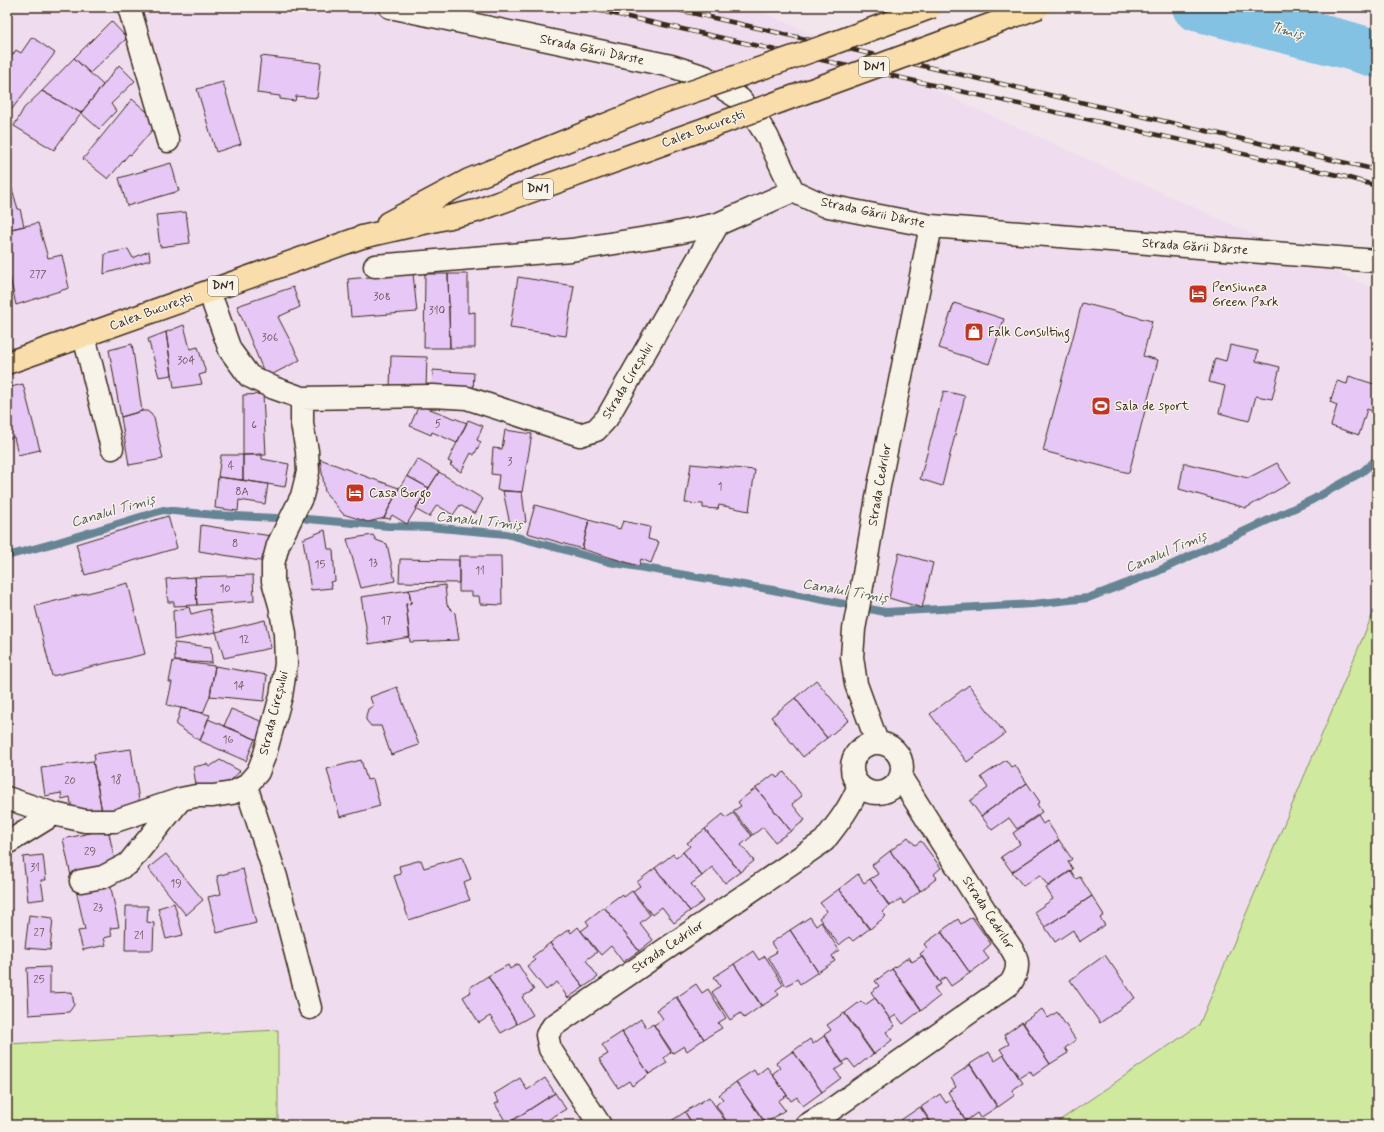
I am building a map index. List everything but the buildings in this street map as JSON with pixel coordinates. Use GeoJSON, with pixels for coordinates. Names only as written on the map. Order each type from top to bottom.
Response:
{"type":"FeatureCollection","features":[{"type":"Feature","properties":{"kind":"main road","name":"Calea București"},"geometry":{"type":"LineString","coordinates":[[362,237],[469,180],[662,102],[823,47],[932,7]]}},
{"type":"Feature","properties":{"kind":"main road","name":"Calea București"},"geometry":{"type":"LineString","coordinates":[[7,363],[362,237],[476,211],[1039,7]]}},
{"type":"Feature","properties":{"kind":"street"},"geometry":{"type":"LineString","coordinates":[[129,7],[168,141]]}},
{"type":"Feature","properties":{"kind":"street","name":"Strada Gării Dârste"},"geometry":{"type":"LineString","coordinates":[[390,7],[671,66],[705,77],[740,99],[754,116],[767,136],[794,191],[823,205],[931,226],[1377,261]]}},
{"type":"Feature","properties":{"kind":"street"},"geometry":{"type":"LineString","coordinates":[[375,266],[571,250],[672,234],[718,224],[794,191]]}},
{"type":"Feature","properties":{"kind":"street","name":"Strada Cireșului"},"geometry":{"type":"LineString","coordinates":[[214,305],[230,350],[249,376],[274,388],[302,398],[433,396],[467,398],[580,435],[596,430],[607,418],[718,224]]}},
{"type":"Feature","properties":{"kind":"street","name":"Strada Cedrilor"},"geometry":{"type":"LineString","coordinates":[[877,742],[856,684],[852,657],[854,628],[879,486],[931,226]]}},
{"type":"Feature","properties":{"kind":"street"},"geometry":{"type":"LineString","coordinates":[[84,336],[112,448]]}},
{"type":"Feature","properties":{"kind":"street","name":"Strada Cireșului"},"geometry":{"type":"LineString","coordinates":[[7,798],[54,814],[85,821],[115,821],[181,799],[196,796],[213,796],[232,793],[246,786],[258,772],[265,754],[281,696],[286,664],[285,634],[280,605],[273,581],[273,564],[278,545],[302,496],[308,472],[307,451],[302,424],[302,398]]}},
{"type":"Feature","properties":{"kind":"street"},"geometry":{"type":"LineString","coordinates":[[877,742],[886,744],[899,754],[902,762],[901,778],[890,790],[882,793],[874,793],[865,790],[859,786],[854,778],[852,770],[856,754],[869,744],[877,742]]}},
{"type":"Feature","properties":{"kind":"street","name":"Strada Cedrilor"},"geometry":{"type":"LineString","coordinates":[[807,1125],[1010,984],[1016,976],[1018,968],[1017,959],[1010,946],[996,928],[901,778]]}},
{"type":"Feature","properties":{"kind":"street"},"geometry":{"type":"LineString","coordinates":[[246,786],[276,877],[310,1008]]}},
{"type":"Feature","properties":{"kind":"street","name":"Strada Cedrilor"},"geometry":{"type":"LineString","coordinates":[[600,1125],[550,1049],[547,1035],[553,1026],[824,841],[848,811],[859,786]]}},
{"type":"Feature","properties":{"kind":"street"},"geometry":{"type":"LineString","coordinates":[[81,881],[103,877],[128,864],[181,799]]}},
{"type":"Feature","properties":{"kind":"street"},"geometry":{"type":"LineString","coordinates":[[7,843],[54,814]]}},
{"type":"Feature","properties":{"kind":"shaded area"},"geometry":{"type":"Polygon","coordinates":[[[7,7],[752,7],[1377,290],[1377,604],[1199,1025],[1053,1125],[278,1125],[278,1030],[7,1044],[7,7]]]}},
{"type":"Feature","properties":{"kind":"green space"},"geometry":{"type":"Polygon","coordinates":[[[1377,604],[1377,1125],[1053,1125],[1199,1025],[1377,604]]]}},
{"type":"Feature","properties":{"kind":"green space"},"geometry":{"type":"Polygon","coordinates":[[[278,1030],[278,1125],[7,1125],[7,1044],[278,1030]]]}},
{"type":"Feature","properties":{"kind":"waterway","name":"Timiș"},"geometry":{"type":"LineString","coordinates":[[1196,7],[1377,54]]}},
{"type":"Feature","properties":{"kind":"waterway","name":"Canalul Timiș"},"geometry":{"type":"LineString","coordinates":[[307,519],[506,534],[609,562],[773,590],[885,612],[1033,604],[1088,598],[1156,572],[1312,500],[1362,472],[1377,459]]}},
{"type":"Feature","properties":{"kind":"waterway","name":"Canalul Timiș"},"geometry":{"type":"LineString","coordinates":[[7,556],[163,510],[215,515],[276,518]]}},
{"type":"Feature","properties":{"kind":"railway"},"geometry":{"type":"LineString","coordinates":[[583,7],[1342,176],[1377,186]]}},
{"type":"Feature","properties":{"kind":"railway"},"geometry":{"type":"LineString","coordinates":[[666,7],[1377,170]]}},
{"type":"Feature","properties":{"kind":"place","name":"Pensiunea Green Park"},"geometry":{"type":"Point","coordinates":[1198,294]}},
{"type":"Feature","properties":{"kind":"place","name":"Falk Consulting"},"geometry":{"type":"Point","coordinates":[974,332]}},
{"type":"Feature","properties":{"kind":"place","name":"Sala de sport"},"geometry":{"type":"Point","coordinates":[1101,406]}},
{"type":"Feature","properties":{"kind":"place","name":"Casa Borgo"},"geometry":{"type":"Point","coordinates":[355,493]}}]}
